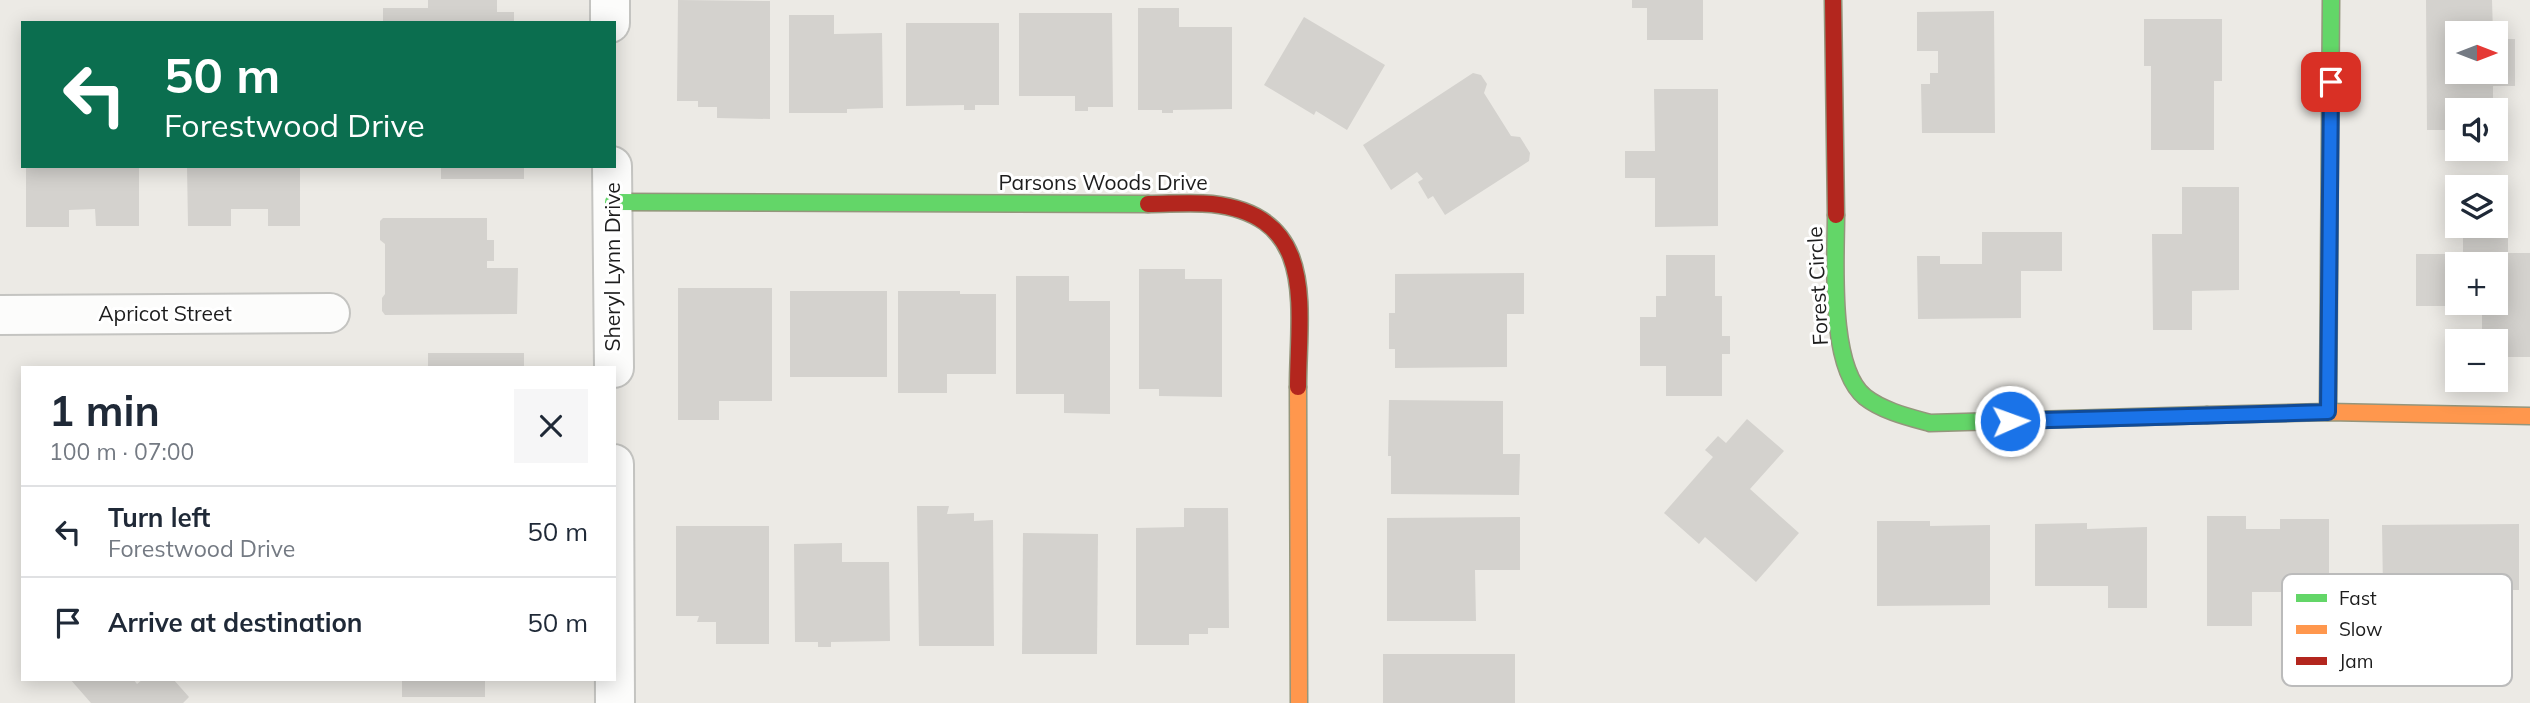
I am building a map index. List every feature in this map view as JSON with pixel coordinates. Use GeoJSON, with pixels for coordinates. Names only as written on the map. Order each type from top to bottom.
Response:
{"type":"FeatureCollection","features":[{"type":"Feature","properties":{"kind":"street"},"geometry":{"type":"LineString","coordinates":[[610,0],[610,21]]}},
{"type":"Feature","properties":{"kind":"street","name":"Forest Circle"},"geometry":{"type":"LineString","coordinates":[[1833,0],[1837,331],[1846,368],[1864,396],[1898,414],[1930,424],[2328,412],[2530,416]]}},
{"type":"Feature","properties":{"kind":"street"},"geometry":{"type":"LineString","coordinates":[[2328,412],[2331,0]]}},
{"type":"Feature","properties":{"kind":"street","name":"Sheryl Lynn Drive"},"geometry":{"type":"LineString","coordinates":[[613,184],[614,366]]}},
{"type":"Feature","properties":{"kind":"street","name":"Parsons Woods Drive"},"geometry":{"type":"LineString","coordinates":[[613,184],[1213,204],[1243,211],[1269,224],[1288,246],[1298,278],[1299,703]]}},
{"type":"Feature","properties":{"kind":"street","name":"Apricot Street"},"geometry":{"type":"LineString","coordinates":[[0,315],[330,313]]}},
{"type":"Feature","properties":{"kind":"street"},"geometry":{"type":"LineString","coordinates":[[615,681],[615,703]]}},
{"type":"Feature","properties":{"kind":"building"},"geometry":{"type":"Polygon","coordinates":[[[428,0],[497,0],[497,12],[514,12],[514,21],[383,21],[383,8],[428,8],[428,0]]]}},
{"type":"Feature","properties":{"kind":"building"},"geometry":{"type":"Polygon","coordinates":[[[678,0],[770,1],[770,119],[717,118],[717,107],[698,107],[698,101],[677,101],[678,0]]]}},
{"type":"Feature","properties":{"kind":"building"},"geometry":{"type":"Polygon","coordinates":[[[1632,0],[1703,0],[1703,40],[1647,40],[1647,8],[1632,8],[1632,0]]]}},
{"type":"Feature","properties":{"kind":"building"},"geometry":{"type":"Polygon","coordinates":[[[2426,0],[2492,0],[2493,21],[2445,21],[2445,84],[2508,84],[2508,39],[2515,39],[2515,86],[2493,86],[2493,98],[2445,98],[2445,130],[2427,130],[2426,0]]]}},
{"type":"Feature","properties":{"kind":"building"},"geometry":{"type":"Polygon","coordinates":[[[1138,8],[1179,8],[1179,27],[1232,27],[1232,109],[1173,110],[1173,113],[1138,110],[1138,8]]]}},
{"type":"Feature","properties":{"kind":"building"},"geometry":{"type":"Polygon","coordinates":[[[1994,11],[1995,133],[1922,133],[1921,84],[1930,84],[1930,73],[1938,73],[1938,51],[1917,51],[1917,12],[1994,11]]]}},
{"type":"Feature","properties":{"kind":"building"},"geometry":{"type":"Polygon","coordinates":[[[1019,13],[1112,13],[1113,107],[1088,107],[1088,111],[1075,111],[1075,96],[1019,96],[1019,13]]]}},
{"type":"Feature","properties":{"kind":"building"},"geometry":{"type":"Polygon","coordinates":[[[789,15],[834,15],[834,34],[882,33],[883,108],[847,109],[847,113],[789,113],[789,15]]]}},
{"type":"Feature","properties":{"kind":"building"},"geometry":{"type":"Polygon","coordinates":[[[1304,17],[1385,65],[1347,130],[1316,111],[1314,115],[1264,85],[1304,17]]]}},
{"type":"Feature","properties":{"kind":"building"},"geometry":{"type":"Polygon","coordinates":[[[2144,19],[2222,19],[2222,81],[2214,81],[2214,150],[2151,150],[2151,66],[2144,66],[2144,19]]]}},
{"type":"Feature","properties":{"kind":"building"},"geometry":{"type":"Polygon","coordinates":[[[906,23],[999,23],[999,105],[975,105],[975,110],[964,110],[964,105],[906,106],[906,23]]]}},
{"type":"Feature","properties":{"kind":"building"},"geometry":{"type":"Polygon","coordinates":[[[1473,73],[1481,75],[1487,84],[1484,93],[1511,136],[1520,137],[1530,153],[1529,161],[1445,215],[1433,196],[1428,199],[1418,182],[1423,179],[1417,172],[1391,190],[1363,145],[1473,73]]]}},
{"type":"Feature","properties":{"kind":"building"},"geometry":{"type":"Polygon","coordinates":[[[1654,89],[1718,89],[1718,226],[1655,227],[1655,178],[1625,178],[1625,151],[1655,151],[1654,89]]]}},
{"type":"Feature","properties":{"kind":"building"},"geometry":{"type":"Polygon","coordinates":[[[26,168],[139,168],[139,226],[96,226],[95,209],[69,210],[69,227],[26,227],[26,168]]]}},
{"type":"Feature","properties":{"kind":"building"},"geometry":{"type":"Polygon","coordinates":[[[187,168],[300,168],[300,226],[268,226],[268,209],[231,209],[231,226],[188,226],[187,168]]]}},
{"type":"Feature","properties":{"kind":"building"},"geometry":{"type":"Polygon","coordinates":[[[441,168],[524,168],[524,179],[441,179],[441,168]]]}},
{"type":"Feature","properties":{"kind":"building"},"geometry":{"type":"Polygon","coordinates":[[[2182,187],[2239,187],[2239,290],[2192,291],[2192,330],[2153,330],[2152,234],[2182,234],[2182,187]]]}},
{"type":"Feature","properties":{"kind":"building"},"geometry":{"type":"Polygon","coordinates":[[[383,218],[487,218],[487,240],[494,240],[494,261],[487,261],[487,268],[518,268],[517,314],[385,315],[382,311],[382,298],[385,294],[385,244],[380,240],[380,221],[383,218]]]}},
{"type":"Feature","properties":{"kind":"building"},"geometry":{"type":"Polygon","coordinates":[[[1982,232],[2062,232],[2062,271],[2021,271],[2021,318],[1918,319],[1917,256],[1940,256],[1940,264],[1982,264],[1982,232]]]}},
{"type":"Feature","properties":{"kind":"building"},"geometry":{"type":"Polygon","coordinates":[[[2463,238],[2508,238],[2508,252],[2463,252],[2463,238]]]}},
{"type":"Feature","properties":{"kind":"building"},"geometry":{"type":"Polygon","coordinates":[[[2508,253],[2530,253],[2530,357],[2508,357],[2508,329],[2482,329],[2482,315],[2508,315],[2508,253]]]}},
{"type":"Feature","properties":{"kind":"building"},"geometry":{"type":"Polygon","coordinates":[[[2416,254],[2445,254],[2445,306],[2416,306],[2416,254]]]}},
{"type":"Feature","properties":{"kind":"building"},"geometry":{"type":"Polygon","coordinates":[[[1666,255],[1715,255],[1715,296],[1722,296],[1722,336],[1730,336],[1730,354],[1722,354],[1722,396],[1666,396],[1666,366],[1640,366],[1640,317],[1656,317],[1656,296],[1666,296],[1666,255]]]}},
{"type":"Feature","properties":{"kind":"building"},"geometry":{"type":"Polygon","coordinates":[[[1139,269],[1185,269],[1185,279],[1222,279],[1222,397],[1159,396],[1159,389],[1139,389],[1139,269]]]}},
{"type":"Feature","properties":{"kind":"building"},"geometry":{"type":"Polygon","coordinates":[[[1524,273],[1524,314],[1507,314],[1507,367],[1395,368],[1395,349],[1389,349],[1389,313],[1395,313],[1395,274],[1524,273]]]}},
{"type":"Feature","properties":{"kind":"building"},"geometry":{"type":"Polygon","coordinates":[[[1016,276],[1069,276],[1069,301],[1110,301],[1110,414],[1064,413],[1064,394],[1016,394],[1016,276]]]}},
{"type":"Feature","properties":{"kind":"building"},"geometry":{"type":"Polygon","coordinates":[[[678,288],[772,288],[772,401],[719,401],[719,420],[678,420],[678,288]]]}},
{"type":"Feature","properties":{"kind":"building"},"geometry":{"type":"Polygon","coordinates":[[[790,291],[887,291],[887,377],[790,377],[790,291]]]}},
{"type":"Feature","properties":{"kind":"building"},"geometry":{"type":"Polygon","coordinates":[[[898,291],[996,294],[996,374],[947,374],[947,393],[898,393],[898,291]]]}},
{"type":"Feature","properties":{"kind":"building"},"geometry":{"type":"Polygon","coordinates":[[[428,353],[524,353],[524,366],[428,366],[428,353]]]}},
{"type":"Feature","properties":{"kind":"building"},"geometry":{"type":"Polygon","coordinates":[[[1389,400],[1503,401],[1503,454],[1520,454],[1519,495],[1391,494],[1391,456],[1388,456],[1389,400]]]}},
{"type":"Feature","properties":{"kind":"building"},"geometry":{"type":"Polygon","coordinates":[[[1747,419],[1784,451],[1750,489],[1799,533],[1756,582],[1705,537],[1699,544],[1664,513],[1713,457],[1705,450],[1718,436],[1726,443],[1747,419]]]}},
{"type":"Feature","properties":{"kind":"building"},"geometry":{"type":"Polygon","coordinates":[[[917,506],[949,506],[947,514],[974,513],[974,521],[993,520],[994,646],[919,646],[917,506]]]}},
{"type":"Feature","properties":{"kind":"building"},"geometry":{"type":"Polygon","coordinates":[[[1184,508],[1228,508],[1229,628],[1208,628],[1208,634],[1189,634],[1189,645],[1136,645],[1136,528],[1184,527],[1184,508]]]}},
{"type":"Feature","properties":{"kind":"building"},"geometry":{"type":"Polygon","coordinates":[[[2207,516],[2246,516],[2246,529],[2280,529],[2280,519],[2329,519],[2329,574],[2282,574],[2282,592],[2252,592],[2252,626],[2207,626],[2207,516]]]}},
{"type":"Feature","properties":{"kind":"building"},"geometry":{"type":"Polygon","coordinates":[[[1520,517],[1520,570],[1475,570],[1476,621],[1387,621],[1387,518],[1520,517]]]}},
{"type":"Feature","properties":{"kind":"building"},"geometry":{"type":"Polygon","coordinates":[[[1877,521],[1930,521],[1930,526],[1990,525],[1990,605],[1877,606],[1877,521]]]}},
{"type":"Feature","properties":{"kind":"building"},"geometry":{"type":"Polygon","coordinates":[[[2087,523],[2087,529],[2147,527],[2147,608],[2108,608],[2108,586],[2035,586],[2035,524],[2087,523]]]}},
{"type":"Feature","properties":{"kind":"building"},"geometry":{"type":"Polygon","coordinates":[[[2519,524],[2519,590],[2512,590],[2512,574],[2383,574],[2382,525],[2519,524]]]}},
{"type":"Feature","properties":{"kind":"building"},"geometry":{"type":"Polygon","coordinates":[[[676,526],[769,526],[769,644],[716,644],[716,622],[697,622],[699,616],[676,616],[676,526]]]}},
{"type":"Feature","properties":{"kind":"building"},"geometry":{"type":"Polygon","coordinates":[[[1023,533],[1098,534],[1097,654],[1022,654],[1023,533]]]}},
{"type":"Feature","properties":{"kind":"building"},"geometry":{"type":"Polygon","coordinates":[[[842,543],[842,562],[889,562],[890,641],[831,642],[831,647],[818,647],[818,642],[795,642],[794,544],[842,543]]]}},
{"type":"Feature","properties":{"kind":"building"},"geometry":{"type":"Polygon","coordinates":[[[1383,654],[1515,654],[1515,703],[1383,703],[1383,654]]]}},
{"type":"Feature","properties":{"kind":"building"},"geometry":{"type":"Polygon","coordinates":[[[72,681],[135,681],[137,684],[141,681],[175,681],[189,697],[183,703],[91,703],[72,681]]]}},
{"type":"Feature","properties":{"kind":"building"},"geometry":{"type":"Polygon","coordinates":[[[402,681],[485,681],[485,697],[402,697],[402,681]]]}},
{"type":"Feature","properties":{"kind":"traffic: fast"},"geometry":{"type":"LineString","coordinates":[[2328,412],[2331,0]]}},
{"type":"Feature","properties":{"kind":"traffic: fast"},"geometry":{"type":"LineString","coordinates":[[613,202],[1148,204]]}},
{"type":"Feature","properties":{"kind":"traffic: fast"},"geometry":{"type":"LineString","coordinates":[[1836,215],[1835,284],[1845,362],[1853,382],[1865,397],[1880,406],[1930,423],[2207,415]]}},
{"type":"Feature","properties":{"kind":"traffic: slow"},"geometry":{"type":"LineString","coordinates":[[1298,387],[1299,703]]}},
{"type":"Feature","properties":{"kind":"traffic: slow"},"geometry":{"type":"LineString","coordinates":[[2207,415],[2328,412],[2530,416]]}},
{"type":"Feature","properties":{"kind":"traffic: jam"},"geometry":{"type":"LineString","coordinates":[[1833,0],[1836,215]]}},
{"type":"Feature","properties":{"kind":"traffic: jam"},"geometry":{"type":"LineString","coordinates":[[1148,204],[1212,204],[1246,212],[1271,227],[1286,246],[1295,270],[1300,327],[1298,387]]}},
{"type":"Feature","properties":{"kind":"route"},"geometry":{"type":"LineString","coordinates":[[2010,421],[2328,412],[2331,82]]}}]}
